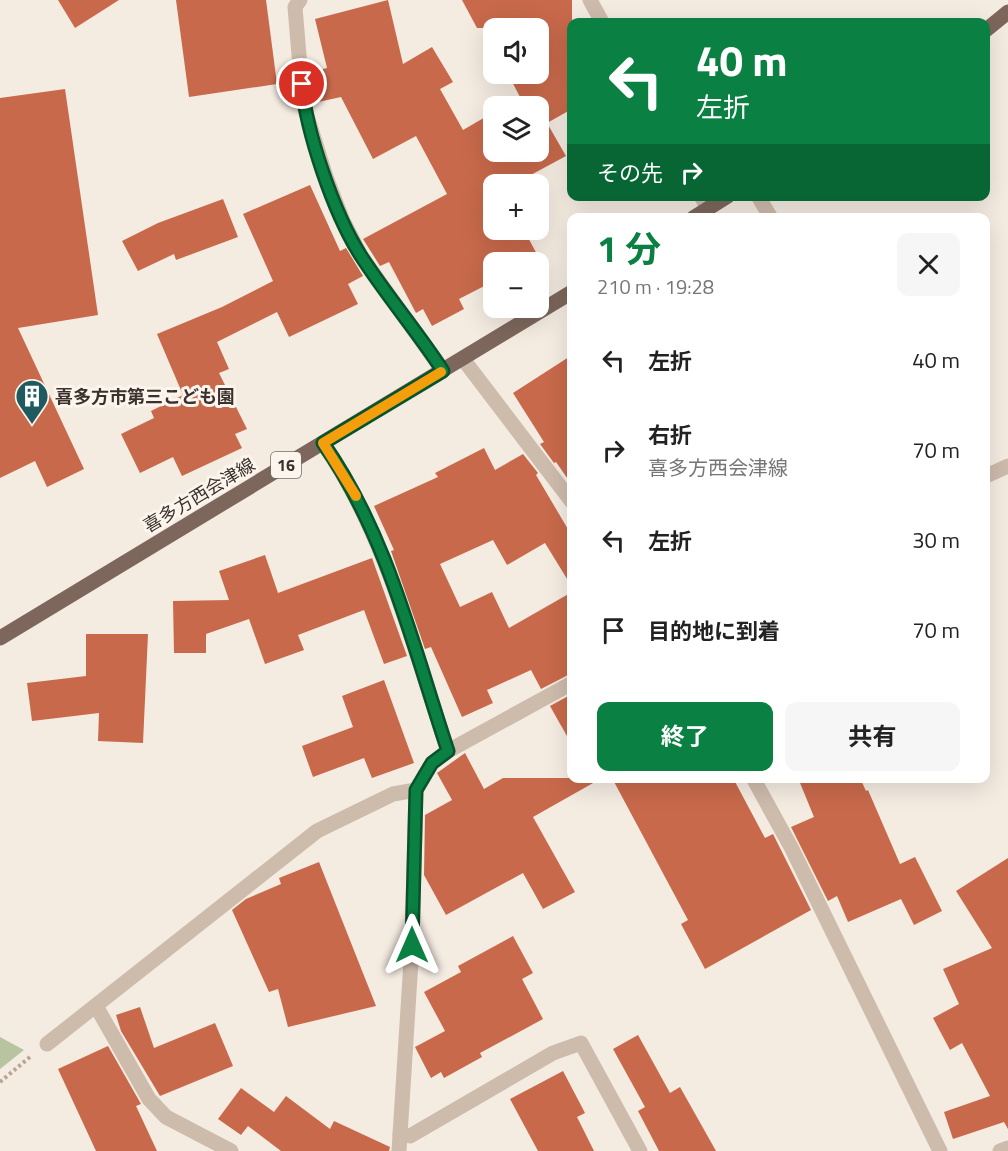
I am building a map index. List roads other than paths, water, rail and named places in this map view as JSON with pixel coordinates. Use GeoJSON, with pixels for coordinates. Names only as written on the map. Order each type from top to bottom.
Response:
{"type":"FeatureCollection","features":[{"type":"Feature","properties":{"kind":"main road"},"geometry":{"type":"LineString","coordinates":[[990,27],[1008,12]]}},
{"type":"Feature","properties":{"kind":"main road","name":"喜多方西会津線"},"geometry":{"type":"LineString","coordinates":[[0,638],[567,295]]}},
{"type":"Feature","properties":{"kind":"street"},"geometry":{"type":"LineString","coordinates":[[300,0],[295,7],[303,103],[330,188],[361,256],[443,371]]}},
{"type":"Feature","properties":{"kind":"street"},"geometry":{"type":"LineString","coordinates":[[590,0],[600,18]]}},
{"type":"Feature","properties":{"kind":"street"},"geometry":{"type":"LineString","coordinates":[[463,359],[567,495]]}},
{"type":"Feature","properties":{"kind":"street"},"geometry":{"type":"LineString","coordinates":[[323,443],[352,488],[380,545],[448,751]]}},
{"type":"Feature","properties":{"kind":"street"},"geometry":{"type":"LineString","coordinates":[[990,474],[1008,466]]}},
{"type":"Feature","properties":{"kind":"street"},"geometry":{"type":"LineString","coordinates":[[399,1151],[412,945],[416,790],[432,763],[448,751],[567,686]]}},
{"type":"Feature","properties":{"kind":"street"},"geometry":{"type":"LineString","coordinates":[[756,783],[791,848],[940,1151]]}},
{"type":"Feature","properties":{"kind":"street"},"geometry":{"type":"LineString","coordinates":[[47,1044],[276,861],[317,831],[393,794],[416,790]]}},
{"type":"Feature","properties":{"kind":"street"},"geometry":{"type":"LineString","coordinates":[[96,1006],[149,1099],[166,1117],[231,1151]]}},
{"type":"Feature","properties":{"kind":"street"},"geometry":{"type":"LineString","coordinates":[[400,1134],[410,1136],[554,1053],[581,1043],[640,1151]]}},
{"type":"Feature","properties":{"kind":"street"},"geometry":{"type":"LineString","coordinates":[[1000,1151],[1008,1148]]}},
{"type":"Feature","properties":{"kind":"place","name":"喜多方市第三こども園"},"geometry":{"type":"Point","coordinates":[32,425]}}]}
